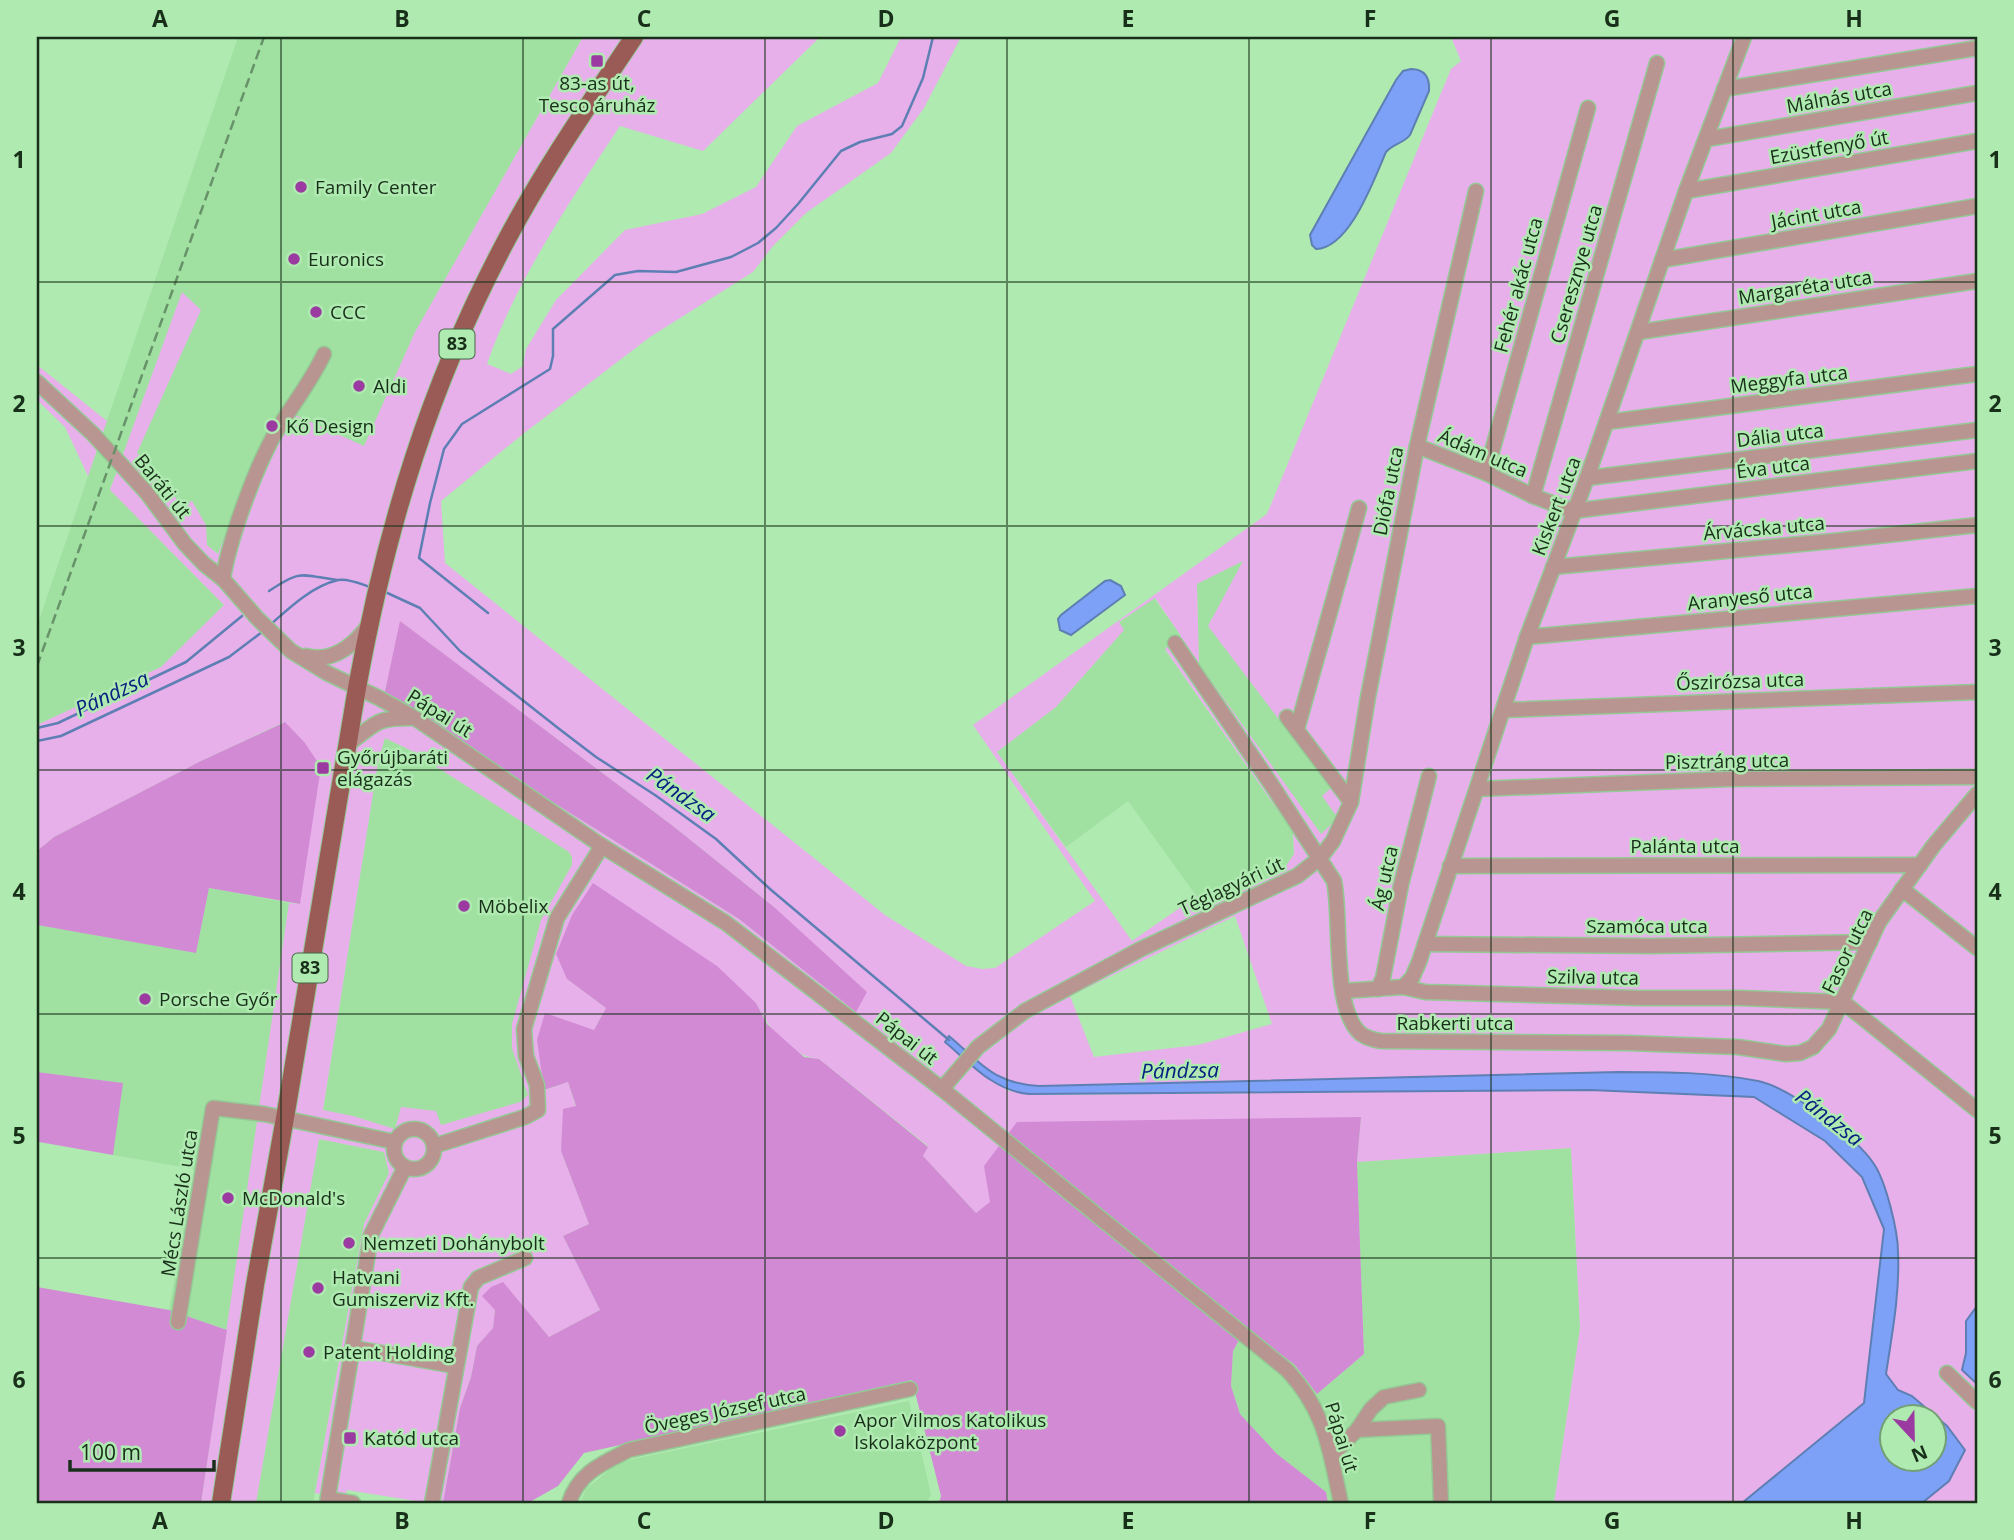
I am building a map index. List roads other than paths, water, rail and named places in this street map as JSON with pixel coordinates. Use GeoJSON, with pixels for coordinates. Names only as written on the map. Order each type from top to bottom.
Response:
{"type":"FeatureCollection","features":[{"type":"Feature","properties":{"kind":"main road","name":"83"},"geometry":{"type":"LineString","coordinates":[[221,1503],[255,1285],[357,688],[369,623],[403,487],[429,408],[471,312],[525,207],[634,37]]}},
{"type":"Feature","properties":{"kind":"street","name":"Kiskert utca"},"geometry":{"type":"LineString","coordinates":[[1403,988],[1412,978],[1425,943],[1505,710],[1527,637],[1587,478],[1686,191],[1744,37]]}},
{"type":"Feature","properties":{"kind":"street"},"geometry":{"type":"LineString","coordinates":[[1724,89],[1977,48]]}},
{"type":"Feature","properties":{"kind":"street","name":"Cseresznye utca"},"geometry":{"type":"LineString","coordinates":[[1533,496],[1657,63]]}},
{"type":"Feature","properties":{"kind":"street","name":"Málnás utca"},"geometry":{"type":"LineString","coordinates":[[1707,139],[1977,93]]}},
{"type":"Feature","properties":{"kind":"street","name":"Fehér akác utca"},"geometry":{"type":"LineString","coordinates":[[1486,473],[1588,107]]}},
{"type":"Feature","properties":{"kind":"street","name":"Ezüstfenyő út"},"geometry":{"type":"LineString","coordinates":[[1686,191],[1977,141]]}},
{"type":"Feature","properties":{"kind":"street","name":"Diófa utca"},"geometry":{"type":"LineString","coordinates":[[1351,802],[1368,697],[1417,446],[1476,191]]}},
{"type":"Feature","properties":{"kind":"street","name":"Jácint utca"},"geometry":{"type":"LineString","coordinates":[[1662,260],[1977,206]]}},
{"type":"Feature","properties":{"kind":"street","name":"Margaréta utca"},"geometry":{"type":"LineString","coordinates":[[1639,332],[1977,281]]}},
{"type":"Feature","properties":{"kind":"street"},"geometry":{"type":"LineString","coordinates":[[223,579],[253,483],[273,438],[324,354]]}},
{"type":"Feature","properties":{"kind":"street","name":"Meggyfa utca"},"geometry":{"type":"LineString","coordinates":[[1607,422],[1977,374]]}},
{"type":"Feature","properties":{"kind":"street","name":"Baráti út"},"geometry":{"type":"LineString","coordinates":[[37,382],[93,434],[147,493],[185,544],[223,579],[291,651]]}},
{"type":"Feature","properties":{"kind":"street","name":"Dália utca"},"geometry":{"type":"LineString","coordinates":[[1587,478],[1977,430]]}},
{"type":"Feature","properties":{"kind":"street","name":"Ádám utca"},"geometry":{"type":"LineString","coordinates":[[1417,446],[1573,511]]}},
{"type":"Feature","properties":{"kind":"street","name":"Éva utca"},"geometry":{"type":"LineString","coordinates":[[1573,511],[1977,461]]}},
{"type":"Feature","properties":{"kind":"street"},"geometry":{"type":"LineString","coordinates":[[1297,729],[1359,508]]}},
{"type":"Feature","properties":{"kind":"street","name":"Árvácska utca"},"geometry":{"type":"LineString","coordinates":[[1553,567],[1977,525]]}},
{"type":"Feature","properties":{"kind":"street","name":"Aranyeső utca"},"geometry":{"type":"LineString","coordinates":[[1527,637],[1977,596]]}},
{"type":"Feature","properties":{"kind":"street"},"geometry":{"type":"LineString","coordinates":[[291,651],[321,659],[333,656],[353,644],[369,623]]}},
{"type":"Feature","properties":{"kind":"street"},"geometry":{"type":"LineString","coordinates":[[1175,643],[1320,858],[1342,825],[1351,802],[1287,717]]}},
{"type":"Feature","properties":{"kind":"street","name":"Pápai út"},"geometry":{"type":"LineString","coordinates":[[291,651],[415,718],[602,846],[726,923],[942,1089],[1287,1370],[1304,1388],[1316,1408],[1341,1503]]}},
{"type":"Feature","properties":{"kind":"street","name":"Őszirózsa utca"},"geometry":{"type":"LineString","coordinates":[[1505,710],[1977,692]]}},
{"type":"Feature","properties":{"kind":"street"},"geometry":{"type":"LineString","coordinates":[[348,744],[385,718],[415,718]]}},
{"type":"Feature","properties":{"kind":"street","name":"Ág utca"},"geometry":{"type":"LineString","coordinates":[[1378,989],[1429,776]]}},
{"type":"Feature","properties":{"kind":"street","name":"Pisztráng utca"},"geometry":{"type":"LineString","coordinates":[[1477,789],[1729,779],[1977,777]]}},
{"type":"Feature","properties":{"kind":"street","name":"Fasor utca"},"geometry":{"type":"LineString","coordinates":[[1800,1053],[1813,1047],[1829,1029],[1879,922],[1977,794]]}},
{"type":"Feature","properties":{"kind":"street"},"geometry":{"type":"LineString","coordinates":[[395,1142],[395,1156],[405,1167],[418,1169],[427,1164],[434,1153],[434,1146],[525,1117],[538,1110],[537,1085],[526,1056],[524,1029],[557,918],[602,846]]}},
{"type":"Feature","properties":{"kind":"street","name":"Rabkerti utca"},"geometry":{"type":"LineString","coordinates":[[1320,858],[1334,881],[1337,894],[1338,941],[1348,1015],[1360,1033],[1370,1039],[1629,1043],[1738,1047],[1786,1054],[1800,1053]]}},
{"type":"Feature","properties":{"kind":"street","name":"Téglagyári út"},"geometry":{"type":"LineString","coordinates":[[942,1089],[978,1047],[1026,1012],[1141,949],[1297,876],[1320,858]]}},
{"type":"Feature","properties":{"kind":"street","name":"Palánta utca"},"geometry":{"type":"LineString","coordinates":[[1450,866],[1920,865]]}},
{"type":"Feature","properties":{"kind":"street"},"geometry":{"type":"LineString","coordinates":[[1902,889],[1977,948]]}},
{"type":"Feature","properties":{"kind":"street","name":"Szamóca utca"},"geometry":{"type":"LineString","coordinates":[[1425,943],[1652,946],[1870,942]]}},
{"type":"Feature","properties":{"kind":"street","name":"Szilva utca"},"geometry":{"type":"LineString","coordinates":[[1343,991],[1403,988],[1425,992],[1843,1002]]}},
{"type":"Feature","properties":{"kind":"street"},"geometry":{"type":"LineString","coordinates":[[1843,1002],[1977,1110]]}},
{"type":"Feature","properties":{"kind":"street","name":"Mécs László utca"},"geometry":{"type":"LineString","coordinates":[[178,1322],[213,1108],[285,1118],[395,1142],[404,1132],[417,1130],[429,1136],[434,1146]]}},
{"type":"Feature","properties":{"kind":"street"},"geometry":{"type":"LineString","coordinates":[[353,1503],[328,1501],[371,1235],[405,1167]]}},
{"type":"Feature","properties":{"kind":"street"},"geometry":{"type":"LineString","coordinates":[[432,1503],[471,1287],[478,1278],[525,1258]]}},
{"type":"Feature","properties":{"kind":"street"},"geometry":{"type":"LineString","coordinates":[[354,1348],[455,1366]]}},
{"type":"Feature","properties":{"kind":"street"},"geometry":{"type":"LineString","coordinates":[[1947,1373],[1977,1402]]}},
{"type":"Feature","properties":{"kind":"street","name":"Öveges József utca"},"geometry":{"type":"LineString","coordinates":[[566,1501],[579,1482],[595,1466],[629,1450],[910,1389]]}},
{"type":"Feature","properties":{"kind":"street"},"geometry":{"type":"LineString","coordinates":[[1331,1457],[1384,1397],[1419,1390]]}},
{"type":"Feature","properties":{"kind":"street"},"geometry":{"type":"LineString","coordinates":[[1357,1430],[1438,1426],[1441,1503]]}},
{"type":"Feature","properties":{"kind":"water"},"geometry":{"type":"Polygon","coordinates":[[[1411,69],[1423,73],[1427,78],[1429,91],[1410,135],[1386,152],[1368,194],[1350,225],[1328,246],[1316,249],[1312,245],[1310,235],[1396,80],[1403,71],[1411,69]]]}},
{"type":"Feature","properties":{"kind":"water"},"geometry":{"type":"Polygon","coordinates":[[[1110,580],[1121,586],[1125,595],[1071,635],[1060,630],[1058,619],[1061,615],[1110,580]]]}},
{"type":"Feature","properties":{"kind":"water"},"geometry":{"type":"Polygon","coordinates":[[[949,1036],[999,1076],[1010,1081],[1039,1086],[1619,1072],[1707,1074],[1771,1085],[1821,1115],[1865,1153],[1883,1182],[1891,1207],[1898,1267],[1897,1298],[1886,1374],[1898,1390],[1921,1404],[1878,1404],[1878,1474],[1948,1474],[1948,1427],[1965,1450],[1949,1481],[1922,1503],[1742,1503],[1864,1403],[1884,1229],[1862,1177],[1825,1141],[1754,1097],[1590,1090],[1029,1094],[1005,1088],[973,1067],[945,1042],[949,1036]]]}},
{"type":"Feature","properties":{"kind":"water"},"geometry":{"type":"Polygon","coordinates":[[[1977,1306],[1977,1384],[1962,1370],[1966,1353],[1966,1321],[1977,1306]]]}},
{"type":"Feature","properties":{"kind":"waterway"},"geometry":{"type":"LineString","coordinates":[[488,613],[419,558],[444,449],[462,424],[550,369],[553,329],[615,275],[638,271],[676,272],[731,257],[758,243],[798,204],[841,151],[860,142],[892,134],[902,126],[923,78],[933,37]]}},
{"type":"Feature","properties":{"kind":"waterway","name":"Pándzsa"},"geometry":{"type":"LineString","coordinates":[[269,591],[288,579],[302,575],[337,580]]}},
{"type":"Feature","properties":{"kind":"waterway","name":"Pándzsa"},"geometry":{"type":"LineString","coordinates":[[270,625],[301,598],[328,583],[346,580],[370,587]]}},
{"type":"Feature","properties":{"kind":"waterway","name":"Pándzsa"},"geometry":{"type":"LineString","coordinates":[[383,591],[420,608],[460,651],[558,728],[716,839],[770,889],[949,1040]]}},
{"type":"Feature","properties":{"kind":"waterway","name":"Pándzsa"},"geometry":{"type":"LineString","coordinates":[[37,728],[58,723],[186,662],[242,616]]}},
{"type":"Feature","properties":{"kind":"waterway","name":"Pándzsa"},"geometry":{"type":"LineString","coordinates":[[37,741],[61,736],[229,657],[262,632]]}},
{"type":"Feature","properties":{"kind":"railway"},"geometry":{"type":"LineString","coordinates":[[37,666],[264,37]]}},
{"type":"Feature","properties":{"kind":"place","name":"83-as út, Tesco áruház"},"geometry":{"type":"Point","coordinates":[597,61]}},
{"type":"Feature","properties":{"kind":"place","name":"Family Center"},"geometry":{"type":"Point","coordinates":[301,187]}},
{"type":"Feature","properties":{"kind":"place","name":"Euronics"},"geometry":{"type":"Point","coordinates":[294,259]}},
{"type":"Feature","properties":{"kind":"place","name":"CCC"},"geometry":{"type":"Point","coordinates":[316,312]}},
{"type":"Feature","properties":{"kind":"place","name":"Aldi"},"geometry":{"type":"Point","coordinates":[359,386]}},
{"type":"Feature","properties":{"kind":"place","name":"Kő Design"},"geometry":{"type":"Point","coordinates":[272,426]}},
{"type":"Feature","properties":{"kind":"place","name":"Győrújbaráti elágazás"},"geometry":{"type":"Point","coordinates":[323,768]}},
{"type":"Feature","properties":{"kind":"place","name":"Möbelix"},"geometry":{"type":"Point","coordinates":[464,906]}},
{"type":"Feature","properties":{"kind":"place","name":"Porsche Győr"},"geometry":{"type":"Point","coordinates":[145,999]}},
{"type":"Feature","properties":{"kind":"place","name":"McDonald's"},"geometry":{"type":"Point","coordinates":[228,1198]}},
{"type":"Feature","properties":{"kind":"place","name":"Nemzeti Dohánybolt"},"geometry":{"type":"Point","coordinates":[349,1243]}},
{"type":"Feature","properties":{"kind":"place","name":"Hatvani Gumiszerviz Kft."},"geometry":{"type":"Point","coordinates":[318,1288]}},
{"type":"Feature","properties":{"kind":"place","name":"Patent Holding"},"geometry":{"type":"Point","coordinates":[309,1352]}},
{"type":"Feature","properties":{"kind":"place","name":"Apor Vilmos Katolikus Iskolaközpont"},"geometry":{"type":"Point","coordinates":[840,1431]}},
{"type":"Feature","properties":{"kind":"place","name":"Katód utca"},"geometry":{"type":"Point","coordinates":[350,1438]}}]}
